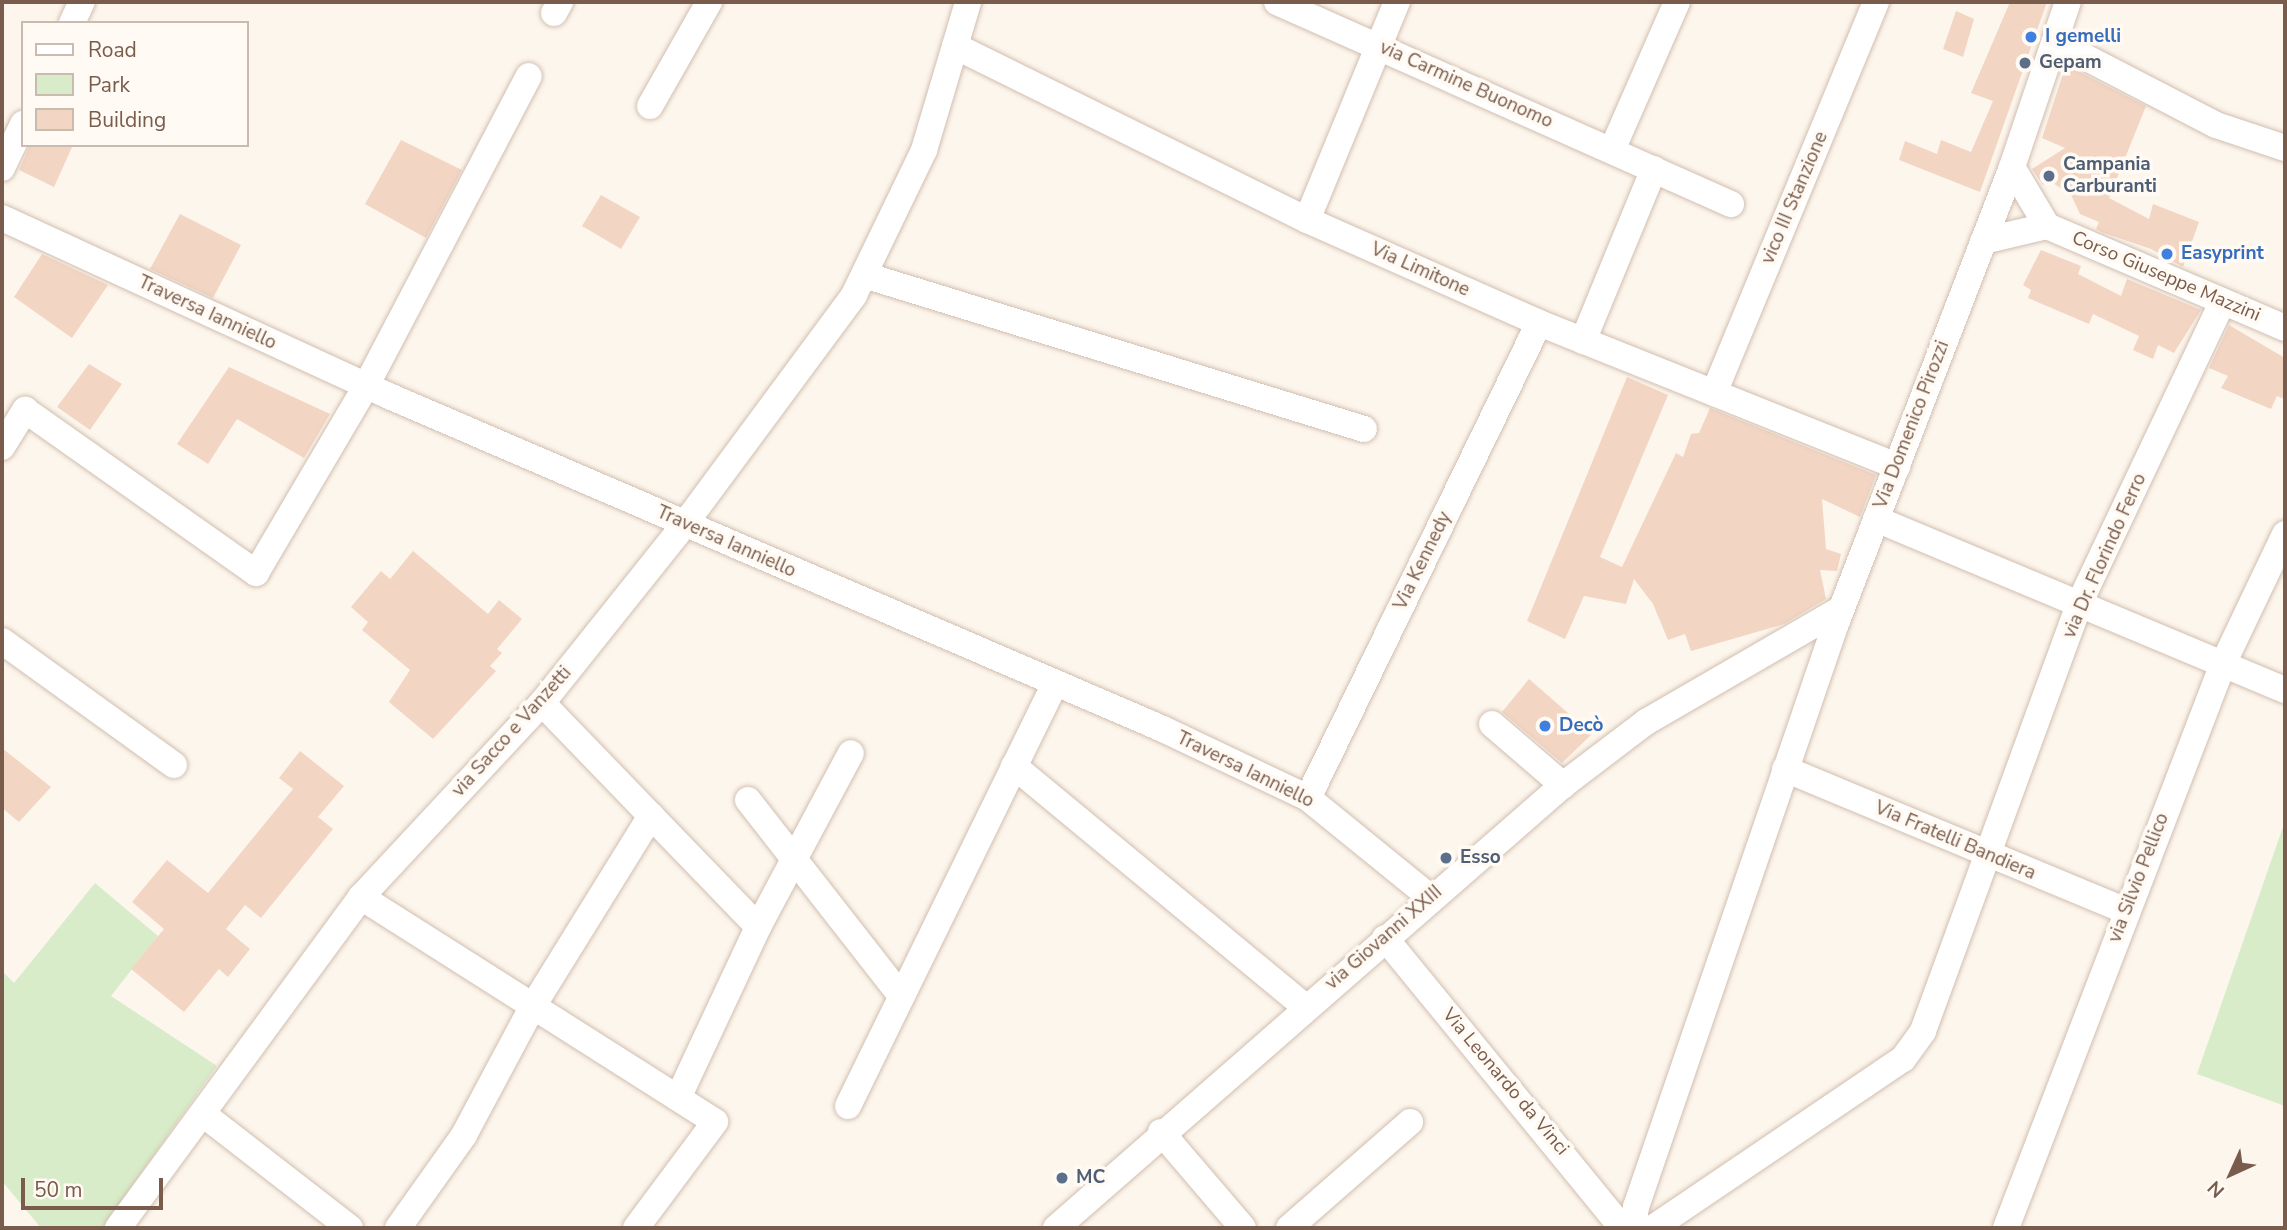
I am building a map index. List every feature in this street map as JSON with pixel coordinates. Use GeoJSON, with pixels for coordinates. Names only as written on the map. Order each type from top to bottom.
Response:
{"type":"FeatureCollection","features":[{"type":"Feature","properties":{"kind":"street"},"geometry":{"type":"LineString","coordinates":[[73,21],[82,2]]}},
{"type":"Feature","properties":{"kind":"street"},"geometry":{"type":"LineString","coordinates":[[650,106],[709,2]]}},
{"type":"Feature","properties":{"kind":"street","name":"via Sacco e Vanzetti"},"geometry":{"type":"LineString","coordinates":[[118,1228],[361,897],[542,703],[684,525],[855,295],[924,150],[968,2]]}},
{"type":"Feature","properties":{"kind":"street","name":"via Carmine Buonomo"},"geometry":{"type":"LineString","coordinates":[[1277,2],[1731,204]]}},
{"type":"Feature","properties":{"kind":"street"},"geometry":{"type":"LineString","coordinates":[[1307,220],[1397,2]]}},
{"type":"Feature","properties":{"kind":"street"},"geometry":{"type":"LineString","coordinates":[[1612,150],[1677,2]]}},
{"type":"Feature","properties":{"kind":"street","name":"vico III Stanzione"},"geometry":{"type":"LineString","coordinates":[[1714,393],[1876,2]]}},
{"type":"Feature","properties":{"kind":"street","name":"Via Domenico Pirozzi"},"geometry":{"type":"LineString","coordinates":[[1633,1228],[1636,1207],[1841,609],[2012,167],[2068,2]]}},
{"type":"Feature","properties":{"kind":"street"},"geometry":{"type":"LineString","coordinates":[[2056,42],[2216,125],[2285,148]]}},
{"type":"Feature","properties":{"kind":"street","name":"Via Limitone"},"geometry":{"type":"LineString","coordinates":[[955,46],[1307,220],[1539,323],[1897,467]]}},
{"type":"Feature","properties":{"kind":"street"},"geometry":{"type":"LineString","coordinates":[[2,447],[26,410],[256,573],[366,386],[529,76]]}},
{"type":"Feature","properties":{"kind":"street"},"geometry":{"type":"LineString","coordinates":[[2,168],[21,128]]}},
{"type":"Feature","properties":{"kind":"street"},"geometry":{"type":"LineString","coordinates":[[2012,167],[2041,219]]}},
{"type":"Feature","properties":{"kind":"street"},"geometry":{"type":"LineString","coordinates":[[1583,341],[1654,169]]}},
{"type":"Feature","properties":{"kind":"street","name":"Corso Giuseppe Mazzini"},"geometry":{"type":"LineString","coordinates":[[1991,223],[2012,200],[2041,219],[2285,328]]}},
{"type":"Feature","properties":{"kind":"street","name":"Traversa Ianniello"},"geometry":{"type":"LineString","coordinates":[[2,218],[366,386],[584,477],[684,525],[1055,684],[1308,798],[1430,897]]}},
{"type":"Feature","properties":{"kind":"street","name":"Corso Giuseppe Mazzini"},"geometry":{"type":"LineString","coordinates":[[1991,223],[2041,219]]}},
{"type":"Feature","properties":{"kind":"street"},"geometry":{"type":"LineString","coordinates":[[864,275],[1364,429]]}},
{"type":"Feature","properties":{"kind":"street","name":"via Dr. Florindo Ferro"},"geometry":{"type":"LineString","coordinates":[[1653,1228],[1903,1059],[1923,1031],[1990,857],[2079,604],[2223,301]]}},
{"type":"Feature","properties":{"kind":"street","name":"Via Kennedy"},"geometry":{"type":"LineString","coordinates":[[1308,798],[1539,323]]}},
{"type":"Feature","properties":{"kind":"street"},"geometry":{"type":"LineString","coordinates":[[1876,519],[2285,690]]}},
{"type":"Feature","properties":{"kind":"street","name":"via Silvio Pellico"},"geometry":{"type":"LineString","coordinates":[[2006,1228],[2223,664],[2285,534]]}},
{"type":"Feature","properties":{"kind":"street","name":"via Giovanni XXIII"},"geometry":{"type":"LineString","coordinates":[[1056,1228],[1161,1132],[1430,897],[1563,785],[1646,722],[1841,609]]}},
{"type":"Feature","properties":{"kind":"street"},"geometry":{"type":"LineString","coordinates":[[2,641],[174,765]]}},
{"type":"Feature","properties":{"kind":"street"},"geometry":{"type":"LineString","coordinates":[[848,1106],[1055,684]]}},
{"type":"Feature","properties":{"kind":"street"},"geometry":{"type":"LineString","coordinates":[[542,703],[758,926]]}},
{"type":"Feature","properties":{"kind":"street"},"geometry":{"type":"LineString","coordinates":[[1492,724],[1563,785]]}},
{"type":"Feature","properties":{"kind":"street"},"geometry":{"type":"LineString","coordinates":[[678,1098],[758,926],[851,753]]}},
{"type":"Feature","properties":{"kind":"street"},"geometry":{"type":"LineString","coordinates":[[1014,766],[1305,1007]]}},
{"type":"Feature","properties":{"kind":"street","name":"Via Fratelli Bandiera"},"geometry":{"type":"LineString","coordinates":[[1785,769],[1990,857],[2126,911]]}},
{"type":"Feature","properties":{"kind":"street"},"geometry":{"type":"LineString","coordinates":[[748,800],[901,996]]}},
{"type":"Feature","properties":{"kind":"street"},"geometry":{"type":"LineString","coordinates":[[398,1228],[464,1135],[533,1006],[651,816]]}},
{"type":"Feature","properties":{"kind":"street"},"geometry":{"type":"LineString","coordinates":[[361,897],[715,1122],[636,1228]]}},
{"type":"Feature","properties":{"kind":"street","name":"Via Leonardo da Vinci"},"geometry":{"type":"LineString","coordinates":[[1385,938],[1622,1228]]}},
{"type":"Feature","properties":{"kind":"street"},"geometry":{"type":"LineString","coordinates":[[203,1114],[350,1228]]}},
{"type":"Feature","properties":{"kind":"street"},"geometry":{"type":"LineString","coordinates":[[1289,1228],[1410,1122]]}},
{"type":"Feature","properties":{"kind":"street"},"geometry":{"type":"LineString","coordinates":[[1161,1132],[1243,1228]]}},
{"type":"Feature","properties":{"kind":"green space"},"geometry":{"type":"Polygon","coordinates":[[[2285,821],[2285,1106],[2197,1074],[2285,821]]]}},
{"type":"Feature","properties":{"kind":"green space"},"geometry":{"type":"Polygon","coordinates":[[[95,883],[158,936],[111,996],[217,1066],[102,1228],[41,1228],[2,1181],[2,971],[14,983],[95,883]]]}},
{"type":"Feature","properties":{"kind":"building"},"geometry":{"type":"Polygon","coordinates":[[[2010,2],[2047,2],[1980,192],[1899,160],[1905,141],[1937,154],[1941,140],[1971,152],[1993,101],[1971,93],[2010,2]]]}},
{"type":"Feature","properties":{"kind":"building"},"geometry":{"type":"Polygon","coordinates":[[[1956,11],[1974,19],[1963,57],[1943,49],[1956,11]]]}},
{"type":"Feature","properties":{"kind":"building"},"geometry":{"type":"Polygon","coordinates":[[[2066,65],[2146,106],[2109,198],[2149,219],[2153,204],[2199,222],[2183,267],[2151,249],[2096,229],[2099,222],[2080,214],[2071,195],[2050,181],[2043,185],[2032,169],[2065,148],[2042,138],[2066,65]]]}},
{"type":"Feature","properties":{"kind":"building"},"geometry":{"type":"Polygon","coordinates":[[[401,140],[462,170],[426,238],[365,204],[401,140]]]}},
{"type":"Feature","properties":{"kind":"building"},"geometry":{"type":"Polygon","coordinates":[[[29,147],[72,147],[54,187],[19,170],[29,147]]]}},
{"type":"Feature","properties":{"kind":"building"},"geometry":{"type":"Polygon","coordinates":[[[601,195],[640,217],[621,249],[582,226],[601,195]]]}},
{"type":"Feature","properties":{"kind":"building"},"geometry":{"type":"Polygon","coordinates":[[[180,214],[241,245],[213,298],[150,269],[180,214]]]}},
{"type":"Feature","properties":{"kind":"building"},"geometry":{"type":"Polygon","coordinates":[[[2041,250],[2081,266],[2078,274],[2121,296],[2127,279],[2201,310],[2174,353],[2158,345],[2153,359],[2133,350],[2139,336],[2093,314],[2089,324],[2028,298],[2031,290],[2023,285],[2041,250]]]}},
{"type":"Feature","properties":{"kind":"building"},"geometry":{"type":"Polygon","coordinates":[[[42,254],[108,285],[72,338],[14,297],[42,254]]]}},
{"type":"Feature","properties":{"kind":"building"},"geometry":{"type":"Polygon","coordinates":[[[2229,325],[2285,358],[2285,399],[2277,396],[2271,409],[2221,388],[2228,376],[2209,368],[2229,325]]]}},
{"type":"Feature","properties":{"kind":"building"},"geometry":{"type":"Polygon","coordinates":[[[89,364],[122,384],[90,430],[57,407],[89,364]]]}},
{"type":"Feature","properties":{"kind":"building"},"geometry":{"type":"Polygon","coordinates":[[[229,367],[330,414],[304,458],[237,419],[208,464],[177,444],[229,367]]]}},
{"type":"Feature","properties":{"kind":"building"},"geometry":{"type":"Polygon","coordinates":[[[1627,377],[1668,395],[1600,557],[1622,567],[1676,453],[1683,457],[1691,434],[1699,433],[1710,408],[1876,475],[1860,517],[1822,499],[1826,549],[1841,554],[1837,571],[1820,570],[1826,599],[1784,624],[1691,651],[1685,634],[1668,640],[1653,604],[1634,579],[1626,604],[1584,596],[1565,639],[1527,621],[1627,377]]]}},
{"type":"Feature","properties":{"kind":"building"},"geometry":{"type":"Polygon","coordinates":[[[413,551],[488,614],[499,600],[522,619],[497,649],[502,653],[490,666],[496,671],[433,739],[389,702],[410,670],[362,630],[368,622],[351,607],[381,571],[390,579],[413,551]]]}},
{"type":"Feature","properties":{"kind":"building","name":"Decò"},"geometry":{"type":"Polygon","coordinates":[[[1529,679],[1592,734],[1562,763],[1502,712],[1529,679]]]}},
{"type":"Feature","properties":{"kind":"building"},"geometry":{"type":"Polygon","coordinates":[[[2,748],[51,787],[19,822],[2,808],[2,748]]]}},
{"type":"Feature","properties":{"kind":"building"},"geometry":{"type":"Polygon","coordinates":[[[300,751],[344,786],[318,817],[333,829],[261,918],[245,905],[226,929],[250,949],[228,977],[219,969],[184,1012],[131,969],[164,929],[132,902],[167,860],[208,893],[293,789],[279,778],[300,751]]]}},
{"type":"Feature","properties":{"kind":"place","name":"I gemelli"},"geometry":{"type":"Point","coordinates":[2031,37]}},
{"type":"Feature","properties":{"kind":"place","name":"Gepam"},"geometry":{"type":"Point","coordinates":[2025,63]}},
{"type":"Feature","properties":{"kind":"place","name":"Campania Carburanti"},"geometry":{"type":"Point","coordinates":[2049,176]}},
{"type":"Feature","properties":{"kind":"place","name":"Easyprint"},"geometry":{"type":"Point","coordinates":[2167,254]}},
{"type":"Feature","properties":{"kind":"place","name":"Decò"},"geometry":{"type":"Point","coordinates":[1545,726]}},
{"type":"Feature","properties":{"kind":"place","name":"Esso"},"geometry":{"type":"Point","coordinates":[1446,858]}},
{"type":"Feature","properties":{"kind":"place","name":"MC"},"geometry":{"type":"Point","coordinates":[1062,1178]}}]}
